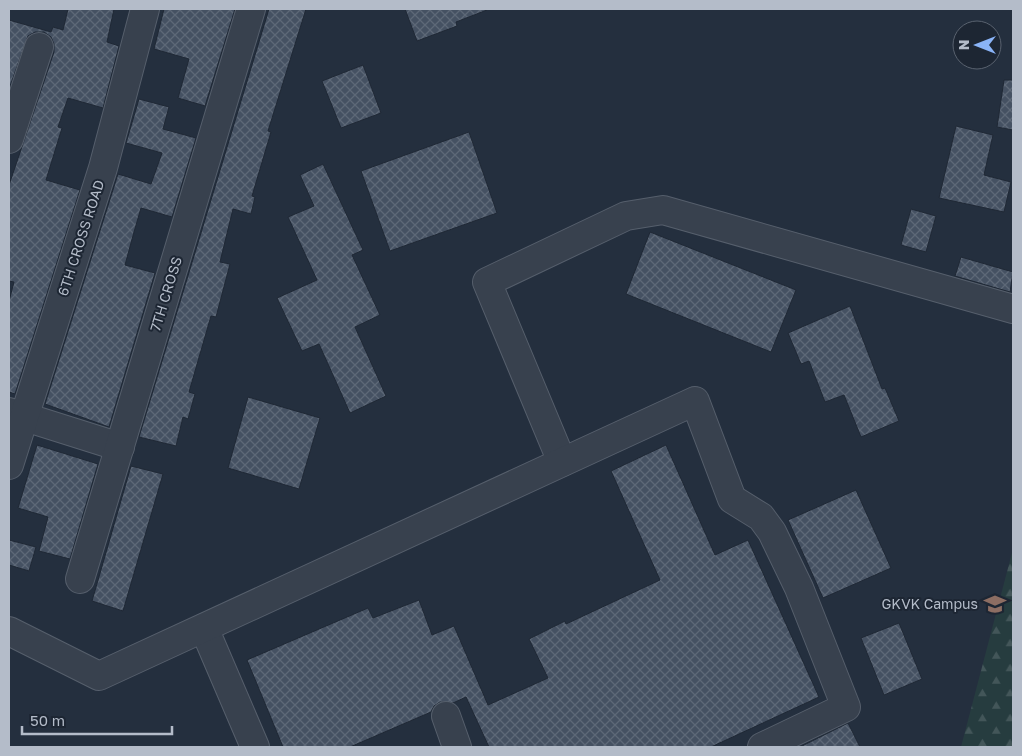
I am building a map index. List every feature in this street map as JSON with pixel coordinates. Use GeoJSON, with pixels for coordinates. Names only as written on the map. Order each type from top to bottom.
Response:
{"type":"FeatureCollection","features":[{"type":"Feature","properties":{"kind":"street","name":"6TH CROSS ROAD"},"geometry":{"type":"LineString","coordinates":[[9,465],[16,415],[103,168],[145,9]]}},
{"type":"Feature","properties":{"kind":"street","name":"7TH CROSS"},"geometry":{"type":"LineString","coordinates":[[80,579],[251,9]]}},
{"type":"Feature","properties":{"kind":"street"},"geometry":{"type":"LineString","coordinates":[[9,139],[39,47]]}},
{"type":"Feature","properties":{"kind":"street"},"geometry":{"type":"LineString","coordinates":[[562,462],[487,282],[626,216],[662,210],[1013,309]]}},
{"type":"Feature","properties":{"kind":"street"},"geometry":{"type":"LineString","coordinates":[[9,631],[99,676],[695,401],[732,499],[761,517],[772,532],[799,588],[846,707],[762,747]]}},
{"type":"Feature","properties":{"kind":"street"},"geometry":{"type":"LineString","coordinates":[[16,415],[120,447]]}},
{"type":"Feature","properties":{"kind":"street"},"geometry":{"type":"LineString","coordinates":[[204,628],[255,747]]}},
{"type":"Feature","properties":{"kind":"street"},"geometry":{"type":"LineString","coordinates":[[446,716],[457,747]]}},
{"type":"Feature","properties":{"kind":"green space"},"geometry":{"type":"Polygon","coordinates":[[[1013,549],[1013,747],[961,747],[1013,549]]]}},
{"type":"Feature","properties":{"kind":"building"},"geometry":{"type":"Polygon","coordinates":[[[68,9],[114,9],[107,42],[119,46],[103,108],[68,98],[58,127],[62,128],[46,180],[80,190],[15,394],[9,392],[9,301],[14,282],[9,281],[9,185],[54,52],[54,44],[51,37],[44,32],[35,32],[28,36],[9,89],[9,20],[51,32],[53,27],[63,30],[68,9]]]}},
{"type":"Feature","properties":{"kind":"building"},"geometry":{"type":"Polygon","coordinates":[[[164,9],[235,9],[205,106],[178,98],[189,59],[154,49],[164,9]]]}},
{"type":"Feature","properties":{"kind":"building"},"geometry":{"type":"Polygon","coordinates":[[[269,9],[306,9],[268,131],[271,132],[252,196],[255,197],[251,214],[233,209],[220,262],[230,264],[216,317],[211,316],[189,392],[195,394],[188,419],[183,417],[176,446],[139,437],[269,9]]]}},
{"type":"Feature","properties":{"kind":"building"},"geometry":{"type":"Polygon","coordinates":[[[405,9],[487,10],[456,22],[457,26],[417,41],[405,9]]]}},
{"type":"Feature","properties":{"kind":"building"},"geometry":{"type":"Polygon","coordinates":[[[363,65],[381,113],[341,128],[322,81],[363,65]]]}},
{"type":"Feature","properties":{"kind":"building"},"geometry":{"type":"Polygon","coordinates":[[[1004,80],[1013,80],[1013,130],[997,127],[1004,80]]]}},
{"type":"Feature","properties":{"kind":"building"},"geometry":{"type":"Polygon","coordinates":[[[139,99],[169,107],[163,129],[196,138],[172,217],[141,208],[125,265],[155,273],[109,427],[45,404],[118,174],[151,184],[162,153],[126,143],[139,99]]]}},
{"type":"Feature","properties":{"kind":"building"},"geometry":{"type":"Polygon","coordinates":[[[956,126],[993,135],[984,175],[1011,182],[1004,212],[939,198],[956,126]]]}},
{"type":"Feature","properties":{"kind":"building"},"geometry":{"type":"Polygon","coordinates":[[[469,132],[497,213],[390,251],[361,171],[469,132]]]}},
{"type":"Feature","properties":{"kind":"building"},"geometry":{"type":"Polygon","coordinates":[[[323,164],[363,250],[352,255],[380,315],[355,327],[386,396],[350,413],[319,344],[302,351],[277,298],[317,280],[288,217],[314,206],[300,175],[323,164]]]}},
{"type":"Feature","properties":{"kind":"building"},"geometry":{"type":"Polygon","coordinates":[[[911,209],[936,216],[926,252],[901,245],[911,209]]]}},
{"type":"Feature","properties":{"kind":"building"},"geometry":{"type":"Polygon","coordinates":[[[650,232],[796,290],[771,352],[626,294],[650,232]]]}},
{"type":"Feature","properties":{"kind":"building"},"geometry":{"type":"Polygon","coordinates":[[[961,257],[1013,272],[1010,292],[955,276],[961,257]]]}},
{"type":"Feature","properties":{"kind":"building"},"geometry":{"type":"Polygon","coordinates":[[[850,306],[882,389],[885,388],[899,421],[861,437],[844,395],[825,402],[809,361],[801,364],[788,333],[850,306]]]}},
{"type":"Feature","properties":{"kind":"building"},"geometry":{"type":"Polygon","coordinates":[[[248,397],[320,418],[299,489],[228,468],[248,397]]]}},
{"type":"Feature","properties":{"kind":"building"},"geometry":{"type":"Polygon","coordinates":[[[37,445],[98,464],[70,559],[39,551],[48,517],[18,508],[37,445]]]}},
{"type":"Feature","properties":{"kind":"building"},"geometry":{"type":"Polygon","coordinates":[[[666,445],[715,555],[748,540],[819,697],[711,747],[489,747],[466,697],[453,703],[440,702],[434,706],[431,712],[350,747],[283,747],[247,660],[368,608],[373,618],[419,600],[432,635],[454,626],[488,705],[548,678],[529,639],[565,621],[566,624],[660,580],[611,471],[666,445]]]}},
{"type":"Feature","properties":{"kind":"building"},"geometry":{"type":"Polygon","coordinates":[[[131,466],[163,474],[123,611],[92,601],[131,466]]]}},
{"type":"Feature","properties":{"kind":"building"},"geometry":{"type":"Polygon","coordinates":[[[856,490],[891,568],[823,598],[788,520],[856,490]]]}},
{"type":"Feature","properties":{"kind":"building"},"geometry":{"type":"Polygon","coordinates":[[[9,540],[36,547],[29,571],[9,565],[9,540]]]}},
{"type":"Feature","properties":{"kind":"building"},"geometry":{"type":"Polygon","coordinates":[[[899,623],[922,679],[884,695],[861,638],[899,623]]]}},
{"type":"Feature","properties":{"kind":"building"},"geometry":{"type":"Polygon","coordinates":[[[848,723],[860,747],[800,747],[848,723]]]}},
{"type":"Feature","properties":{"kind":"place","name":"GKVK Campus"},"geometry":{"type":"Point","coordinates":[995,604]}}]}
